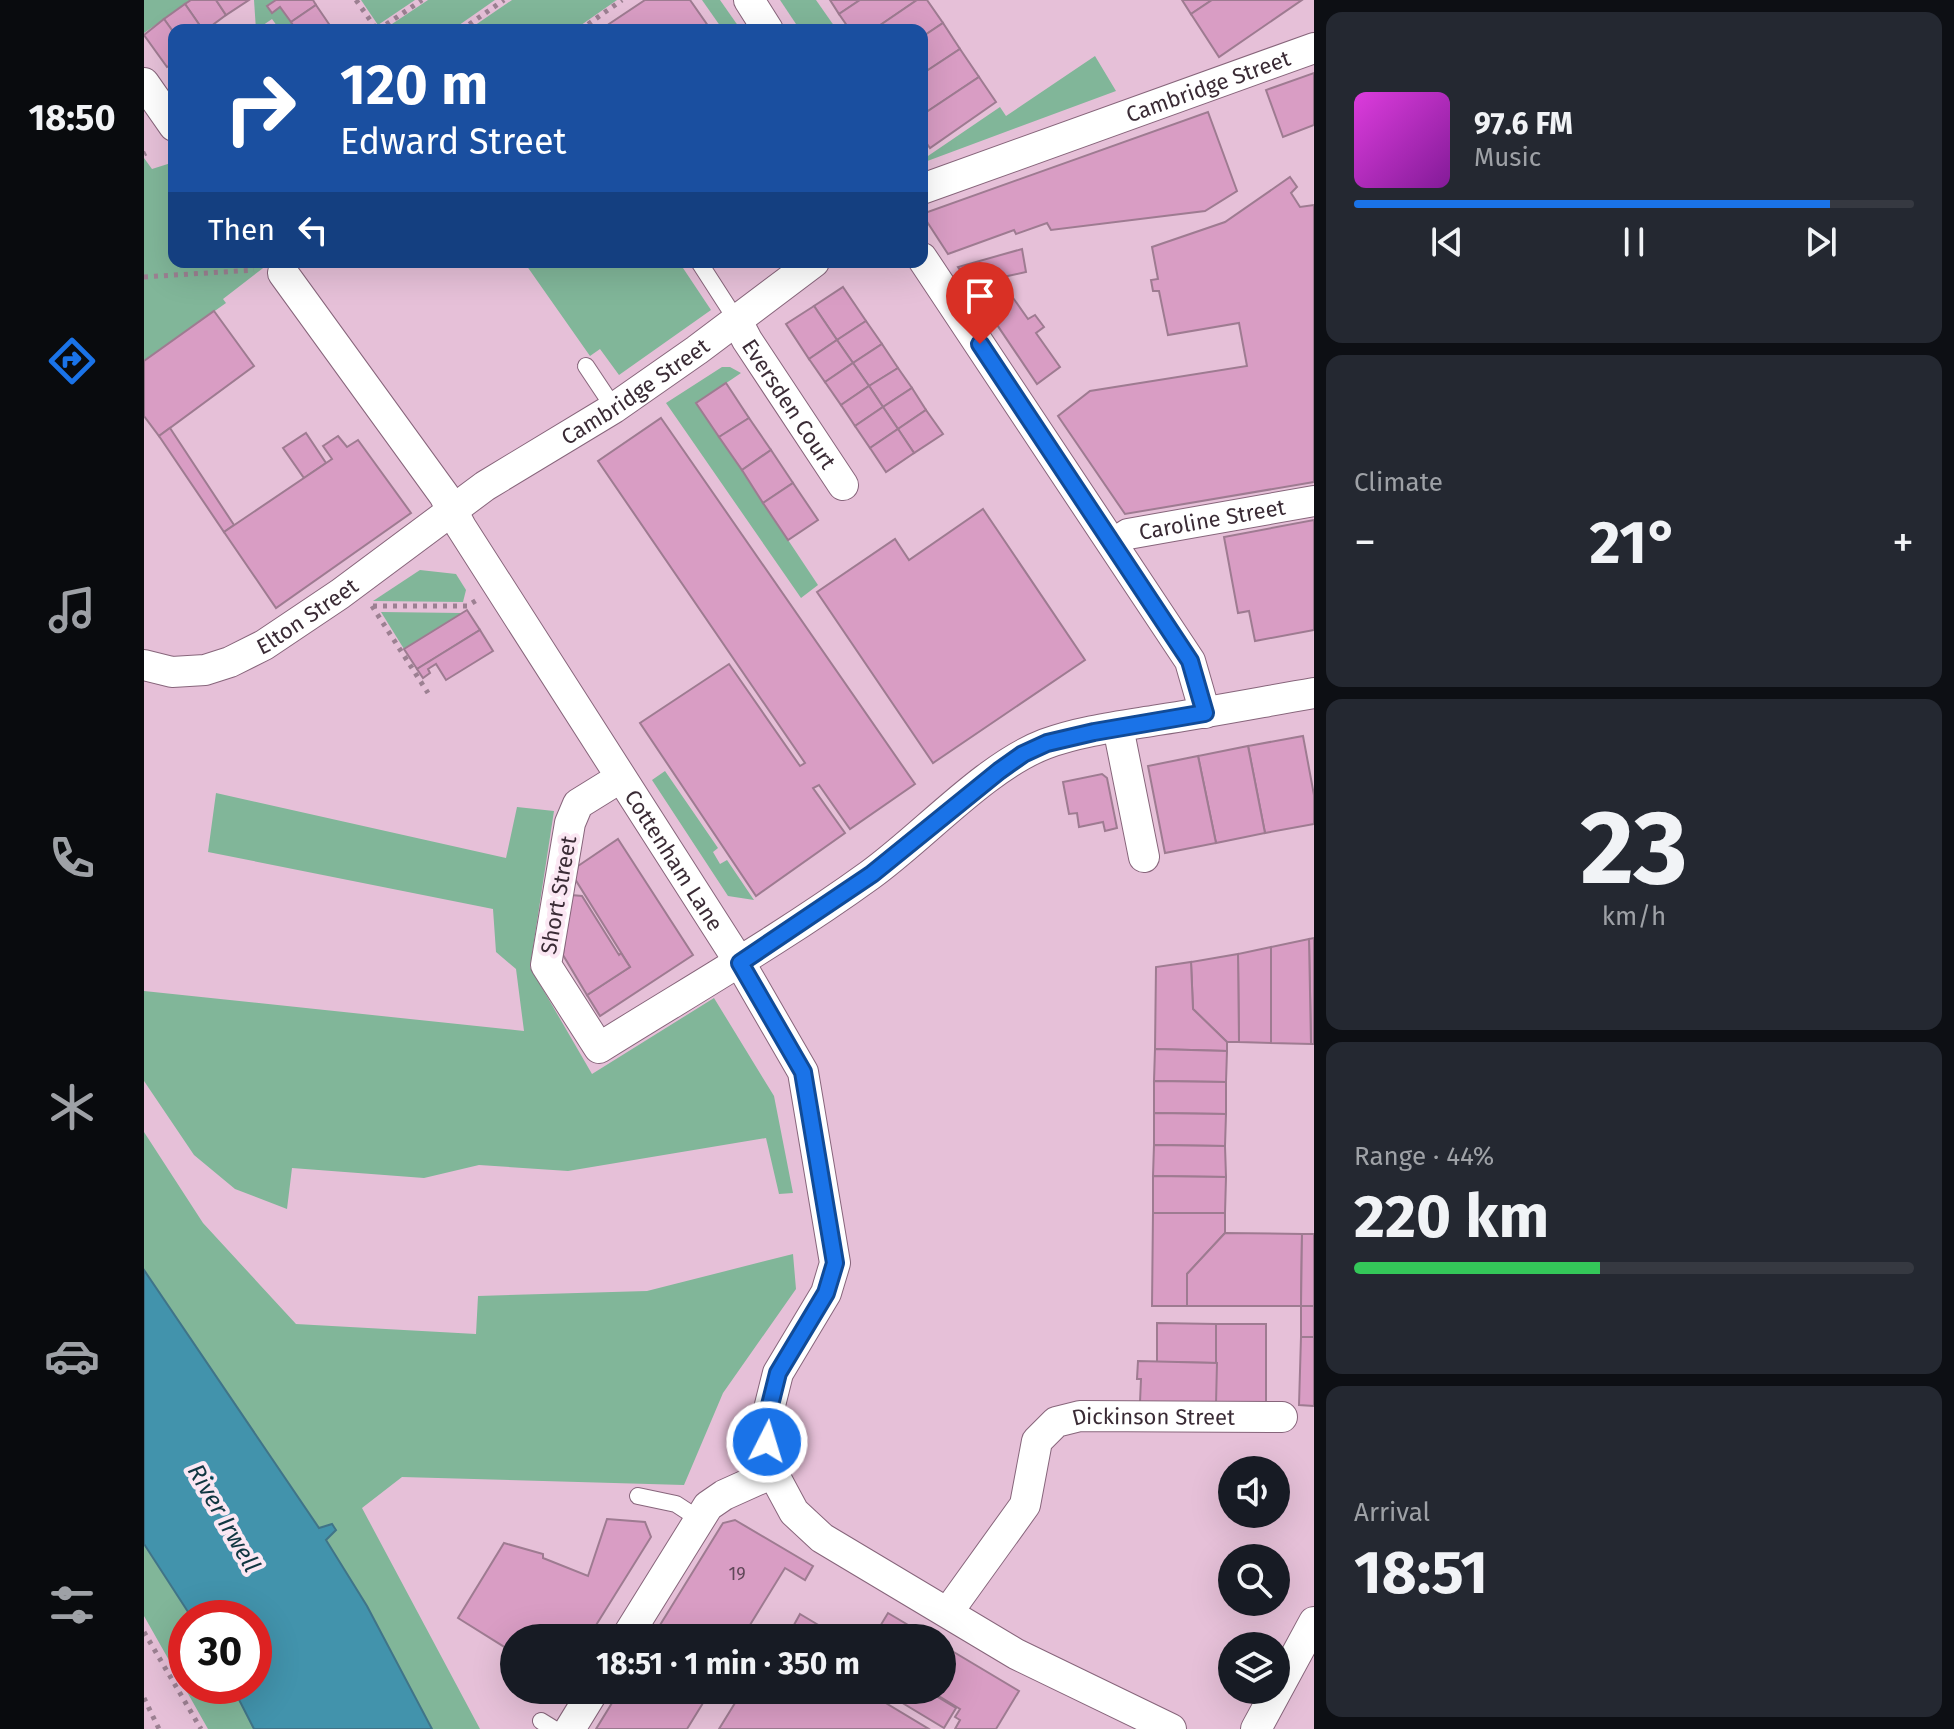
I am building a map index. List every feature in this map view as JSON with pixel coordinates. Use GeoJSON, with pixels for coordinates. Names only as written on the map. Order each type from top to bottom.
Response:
{"type":"FeatureCollection","features":[{"type":"Feature","properties":{"kind":"street"},"geometry":{"type":"LineString","coordinates":[[749,0],[764,24]]}},
{"type":"Feature","properties":{"kind":"street","name":"Cambridge Street"},"geometry":{"type":"LineString","coordinates":[[928,187],[1314,48]]}},
{"type":"Feature","properties":{"kind":"street"},"geometry":{"type":"LineString","coordinates":[[144,83],[159,141]]}},
{"type":"Feature","properties":{"kind":"street"},"geometry":{"type":"LineString","coordinates":[[928,267],[1190,661],[1205,713]]}},
{"type":"Feature","properties":{"kind":"street","name":"Cottenham Lane"},"geometry":{"type":"LineString","coordinates":[[273,268],[444,495],[620,778],[740,963],[803,1072],[835,1263],[826,1293],[778,1373],[769,1409],[767,1442],[773,1473]]}},
{"type":"Feature","properties":{"kind":"street","name":"Cambridge Street"},"geometry":{"type":"LineString","coordinates":[[452,512],[522,463],[614,408],[806,268]]}},
{"type":"Feature","properties":{"kind":"street","name":"Eversden Court"},"geometry":{"type":"LineString","coordinates":[[737,321],[843,485]]}},
{"type":"Feature","properties":{"kind":"street","name":"Caroline Street"},"geometry":{"type":"LineString","coordinates":[[1114,543],[1128,534],[1314,501]]}},
{"type":"Feature","properties":{"kind":"street","name":"Elton Street"},"geometry":{"type":"LineString","coordinates":[[144,665],[172,672],[205,670],[230,662],[264,645],[340,594],[452,512]]}},
{"type":"Feature","properties":{"kind":"street"},"geometry":{"type":"LineString","coordinates":[[740,963],[872,874],[1023,754],[1047,743],[1118,727],[1314,693]]}},
{"type":"Feature","properties":{"kind":"street"},"geometry":{"type":"LineString","coordinates":[[1118,727],[1144,857]]}},
{"type":"Feature","properties":{"kind":"street","name":"Short Street"},"geometry":{"type":"LineString","coordinates":[[620,778],[578,804],[570,823],[546,965],[599,1048],[707,979],[740,963]]}},
{"type":"Feature","properties":{"kind":"street","name":"Dickinson Street"},"geometry":{"type":"LineString","coordinates":[[948,1612],[1025,1505],[1037,1441],[1056,1422],[1080,1416],[1282,1417]]}},
{"type":"Feature","properties":{"kind":"street"},"geometry":{"type":"LineString","coordinates":[[635,1624],[708,1506],[724,1495],[773,1473],[794,1512],[822,1538],[1016,1654],[1171,1729]]}},
{"type":"Feature","properties":{"kind":"street"},"geometry":{"type":"LineString","coordinates":[[1256,1729],[1314,1622]]}},
{"type":"Feature","properties":{"kind":"street"},"geometry":{"type":"LineString","coordinates":[[570,1729],[585,1704]]}},
{"type":"Feature","properties":{"kind":"lane"},"geometry":{"type":"LineString","coordinates":[[703,268],[737,321]]}},
{"type":"Feature","properties":{"kind":"lane"},"geometry":{"type":"LineString","coordinates":[[586,366],[614,408]]}},
{"type":"Feature","properties":{"kind":"lane"},"geometry":{"type":"LineString","coordinates":[[638,1496],[676,1504],[699,1519]]}},
{"type":"Feature","properties":{"kind":"path"},"geometry":{"type":"LineString","coordinates":[[356,0],[373,24]]}},
{"type":"Feature","properties":{"kind":"path"},"geometry":{"type":"LineString","coordinates":[[386,24],[422,0]]}},
{"type":"Feature","properties":{"kind":"path"},"geometry":{"type":"LineString","coordinates":[[470,24],[504,0]]}},
{"type":"Feature","properties":{"kind":"path"},"geometry":{"type":"LineString","coordinates":[[588,24],[622,0]]}},
{"type":"Feature","properties":{"kind":"path"},"geometry":{"type":"LineString","coordinates":[[144,277],[252,272],[273,268]]}},
{"type":"Feature","properties":{"kind":"path"},"geometry":{"type":"LineString","coordinates":[[372,606],[467,606],[483,596]]}},
{"type":"Feature","properties":{"kind":"path"},"geometry":{"type":"LineString","coordinates":[[366,599],[428,693]]}},
{"type":"Feature","properties":{"kind":"path"},"geometry":{"type":"LineString","coordinates":[[144,1632],[201,1729]]}},
{"type":"Feature","properties":{"kind":"path"},"geometry":{"type":"LineString","coordinates":[[144,1698],[159,1729]]}},
{"type":"Feature","properties":{"kind":"green space"},"geometry":{"type":"Polygon","coordinates":[[[144,0],[191,0],[144,33],[144,0]]]}},
{"type":"Feature","properties":{"kind":"green space"},"geometry":{"type":"Polygon","coordinates":[[[254,0],[276,0],[292,24],[276,24],[272,19],[265,24],[256,24],[254,0]]]}},
{"type":"Feature","properties":{"kind":"green space"},"geometry":{"type":"Polygon","coordinates":[[[361,0],[415,0],[379,24],[361,0]]]}},
{"type":"Feature","properties":{"kind":"green space"},"geometry":{"type":"Polygon","coordinates":[[[428,0],[495,0],[461,24],[392,24],[428,0]]]}},
{"type":"Feature","properties":{"kind":"green space"},"geometry":{"type":"Polygon","coordinates":[[[512,0],[617,0],[583,24],[477,24],[512,0]]]}},
{"type":"Feature","properties":{"kind":"green space"},"geometry":{"type":"Polygon","coordinates":[[[702,0],[720,0],[737,24],[719,24],[702,0]]]}},
{"type":"Feature","properties":{"kind":"green space"},"geometry":{"type":"Polygon","coordinates":[[[780,0],[816,0],[833,24],[796,24],[780,0]]]}},
{"type":"Feature","properties":{"kind":"green space"},"geometry":{"type":"Polygon","coordinates":[[[1095,56],[1116,91],[928,161],[928,156],[1000,107],[1006,116],[1095,56]]]}},
{"type":"Feature","properties":{"kind":"green space"},"geometry":{"type":"Polygon","coordinates":[[[144,158],[152,169],[168,164],[168,268],[263,268],[223,299],[226,303],[144,361],[144,158]]]}},
{"type":"Feature","properties":{"kind":"green space"},"geometry":{"type":"Polygon","coordinates":[[[528,268],[683,268],[711,310],[619,375],[600,349],[590,356],[528,268]]]}},
{"type":"Feature","properties":{"kind":"green space"},"geometry":{"type":"Polygon","coordinates":[[[722,367],[730,367],[741,373],[697,403],[818,585],[801,598],[666,403],[722,367]]]}},
{"type":"Feature","properties":{"kind":"green space"},"geometry":{"type":"Polygon","coordinates":[[[420,570],[456,574],[466,590],[463,602],[373,601],[420,570]]]}},
{"type":"Feature","properties":{"kind":"green space"},"geometry":{"type":"Polygon","coordinates":[[[381,612],[462,613],[404,649],[381,612]]]}},
{"type":"Feature","properties":{"kind":"green space"},"geometry":{"type":"Polygon","coordinates":[[[665,771],[718,848],[713,852],[720,864],[727,860],[754,900],[728,896],[652,780],[665,771]]]}},
{"type":"Feature","properties":{"kind":"green space"},"geometry":{"type":"Polygon","coordinates":[[[216,793],[506,858],[517,807],[554,811],[530,967],[592,1074],[714,998],[774,1096],[793,1193],[779,1194],[766,1138],[568,1171],[479,1165],[424,1178],[292,1168],[287,1209],[235,1189],[194,1155],[144,1081],[144,991],[524,1031],[516,969],[496,952],[493,909],[208,852],[216,793]]]}},
{"type":"Feature","properties":{"kind":"green space"},"geometry":{"type":"Polygon","coordinates":[[[144,1132],[203,1223],[296,1324],[476,1334],[478,1296],[647,1291],[793,1254],[796,1289],[723,1393],[684,1485],[402,1477],[362,1508],[480,1729],[432,1729],[367,1606],[326,1540],[336,1530],[332,1524],[319,1528],[144,1270],[144,1132]]]}},
{"type":"Feature","properties":{"kind":"green space"},"geometry":{"type":"Polygon","coordinates":[[[144,1544],[180,1600],[168,1600],[168,1658],[144,1616],[144,1544]]]}},
{"type":"Feature","properties":{"kind":"green space"},"geometry":{"type":"Polygon","coordinates":[[[194,1704],[241,1704],[254,1729],[208,1729],[194,1704]]]}},
{"type":"Feature","properties":{"kind":"water","name":"River Irwell"},"geometry":{"type":"Polygon","coordinates":[[[144,1270],[319,1528],[332,1524],[336,1530],[326,1540],[367,1606],[432,1729],[254,1729],[241,1704],[272,1704],[272,1600],[180,1600],[144,1544],[144,1270]]]}},
{"type":"Feature","properties":{"kind":"building"},"geometry":{"type":"Polygon","coordinates":[[[191,0],[216,0],[226,15],[214,24],[199,24],[185,4],[191,0]]]}},
{"type":"Feature","properties":{"kind":"building"},"geometry":{"type":"Polygon","coordinates":[[[216,0],[249,0],[226,15],[216,0]]]}},
{"type":"Feature","properties":{"kind":"building"},"geometry":{"type":"Polygon","coordinates":[[[276,0],[313,0],[316,5],[291,22],[280,7],[272,13],[267,6],[276,0]]]}},
{"type":"Feature","properties":{"kind":"building"},"geometry":{"type":"Polygon","coordinates":[[[645,0],[690,0],[707,24],[609,24],[645,0]]]}},
{"type":"Feature","properties":{"kind":"building"},"geometry":{"type":"Polygon","coordinates":[[[830,0],[860,0],[839,14],[830,0]]]}},
{"type":"Feature","properties":{"kind":"building"},"geometry":{"type":"Polygon","coordinates":[[[860,0],[917,0],[882,24],[846,24],[839,14],[860,0]]]}},
{"type":"Feature","properties":{"kind":"building"},"geometry":{"type":"Polygon","coordinates":[[[917,0],[927,0],[943,23],[928,33],[928,24],[882,24],[917,0]]]}},
{"type":"Feature","properties":{"kind":"building"},"geometry":{"type":"Polygon","coordinates":[[[1182,0],[1212,0],[1191,14],[1182,0]]]}},
{"type":"Feature","properties":{"kind":"building"},"geometry":{"type":"Polygon","coordinates":[[[1212,0],[1302,0],[1219,57],[1191,14],[1212,0]]]}},
{"type":"Feature","properties":{"kind":"building"},"geometry":{"type":"Polygon","coordinates":[[[185,4],[199,24],[168,25],[164,19],[185,4]]]}},
{"type":"Feature","properties":{"kind":"building"},"geometry":{"type":"Polygon","coordinates":[[[316,5],[329,24],[292,24],[316,5]]]}},
{"type":"Feature","properties":{"kind":"building"},"geometry":{"type":"Polygon","coordinates":[[[164,19],[168,25],[168,66],[167,67],[144,35],[164,19]]]}},
{"type":"Feature","properties":{"kind":"building"},"geometry":{"type":"Polygon","coordinates":[[[943,23],[960,49],[928,70],[928,33],[943,23]]]}},
{"type":"Feature","properties":{"kind":"building"},"geometry":{"type":"Polygon","coordinates":[[[960,49],[979,77],[928,111],[928,70],[960,49]]]}},
{"type":"Feature","properties":{"kind":"building"},"geometry":{"type":"Polygon","coordinates":[[[1314,73],[1314,125],[1283,137],[1266,90],[1314,73]]]}},
{"type":"Feature","properties":{"kind":"building"},"geometry":{"type":"Polygon","coordinates":[[[979,77],[996,102],[930,148],[928,111],[979,77]]]}},
{"type":"Feature","properties":{"kind":"building"},"geometry":{"type":"Polygon","coordinates":[[[1208,112],[1237,191],[1205,211],[1051,230],[1047,223],[1016,234],[1014,230],[948,254],[928,223],[928,212],[1208,112]]]}},
{"type":"Feature","properties":{"kind":"building"},"geometry":{"type":"Polygon","coordinates":[[[1290,177],[1297,187],[1291,193],[1300,207],[1314,205],[1314,482],[1125,514],[1058,416],[1090,391],[1247,366],[1239,323],[1168,335],[1159,291],[1153,291],[1151,280],[1158,279],[1152,247],[1225,222],[1290,177]]]}},
{"type":"Feature","properties":{"kind":"building"},"geometry":{"type":"Polygon","coordinates":[[[1022,249],[1026,272],[999,278],[1028,319],[1035,315],[1044,327],[1036,333],[1060,367],[1037,384],[958,267],[1022,249]]]}},
{"type":"Feature","properties":{"kind":"building"},"geometry":{"type":"Polygon","coordinates":[[[843,287],[866,321],[837,340],[814,306],[843,287]]]}},
{"type":"Feature","properties":{"kind":"building"},"geometry":{"type":"Polygon","coordinates":[[[814,306],[837,340],[809,359],[786,324],[814,306]]]}},
{"type":"Feature","properties":{"kind":"building"},"geometry":{"type":"Polygon","coordinates":[[[214,311],[254,366],[159,436],[144,416],[144,361],[214,311]]]}},
{"type":"Feature","properties":{"kind":"building"},"geometry":{"type":"Polygon","coordinates":[[[866,321],[882,344],[853,363],[837,340],[866,321]]]}},
{"type":"Feature","properties":{"kind":"building"},"geometry":{"type":"Polygon","coordinates":[[[837,340],[853,363],[825,382],[809,359],[837,340]]]}},
{"type":"Feature","properties":{"kind":"building"},"geometry":{"type":"Polygon","coordinates":[[[882,344],[898,368],[869,386],[853,363],[882,344]]]}},
{"type":"Feature","properties":{"kind":"building"},"geometry":{"type":"Polygon","coordinates":[[[853,363],[869,386],[841,405],[825,382],[853,363]]]}},
{"type":"Feature","properties":{"kind":"building"},"geometry":{"type":"Polygon","coordinates":[[[898,368],[912,388],[883,407],[869,386],[898,368]]]}},
{"type":"Feature","properties":{"kind":"building"},"geometry":{"type":"Polygon","coordinates":[[[726,383],[749,418],[719,437],[696,403],[726,383]]]}},
{"type":"Feature","properties":{"kind":"building"},"geometry":{"type":"Polygon","coordinates":[[[869,386],[883,407],[855,426],[841,405],[869,386]]]}},
{"type":"Feature","properties":{"kind":"building"},"geometry":{"type":"Polygon","coordinates":[[[912,388],[926,410],[898,429],[883,407],[912,388]]]}},
{"type":"Feature","properties":{"kind":"building"},"geometry":{"type":"Polygon","coordinates":[[[883,407],[898,429],[870,448],[855,426],[883,407]]]}},
{"type":"Feature","properties":{"kind":"building"},"geometry":{"type":"Polygon","coordinates":[[[926,410],[943,434],[914,453],[898,429],[926,410]]]}},
{"type":"Feature","properties":{"kind":"building"},"geometry":{"type":"Polygon","coordinates":[[[661,418],[915,784],[850,829],[819,785],[813,788],[845,833],[756,896],[640,723],[729,664],[800,766],[805,763],[598,461],[661,418]]]}},
{"type":"Feature","properties":{"kind":"building"},"geometry":{"type":"Polygon","coordinates":[[[749,418],[771,450],[742,470],[719,437],[749,418]]]}},
{"type":"Feature","properties":{"kind":"building"},"geometry":{"type":"Polygon","coordinates":[[[170,428],[234,525],[224,532],[159,436],[170,428]]]}},
{"type":"Feature","properties":{"kind":"building"},"geometry":{"type":"Polygon","coordinates":[[[898,429],[914,453],[886,472],[870,448],[898,429]]]}},
{"type":"Feature","properties":{"kind":"building"},"geometry":{"type":"Polygon","coordinates":[[[306,433],[326,463],[304,478],[283,448],[306,433]]]}},
{"type":"Feature","properties":{"kind":"building"},"geometry":{"type":"Polygon","coordinates":[[[338,436],[347,447],[358,440],[411,513],[276,608],[224,532],[332,459],[323,446],[338,436]]]}},
{"type":"Feature","properties":{"kind":"building"},"geometry":{"type":"Polygon","coordinates":[[[771,450],[793,483],[763,503],[742,470],[771,450]]]}},
{"type":"Feature","properties":{"kind":"building"},"geometry":{"type":"Polygon","coordinates":[[[793,483],[818,520],[788,540],[763,503],[793,483]]]}},
{"type":"Feature","properties":{"kind":"building"},"geometry":{"type":"Polygon","coordinates":[[[983,509],[1085,660],[933,763],[817,592],[895,539],[909,560],[983,509]]]}},
{"type":"Feature","properties":{"kind":"building"},"geometry":{"type":"Polygon","coordinates":[[[1314,520],[1314,630],[1255,641],[1249,611],[1238,613],[1224,537],[1314,520]]]}},
{"type":"Feature","properties":{"kind":"building"},"geometry":{"type":"Polygon","coordinates":[[[467,610],[480,630],[417,669],[404,649],[467,610]]]}},
{"type":"Feature","properties":{"kind":"building"},"geometry":{"type":"Polygon","coordinates":[[[480,630],[493,651],[446,680],[436,664],[428,669],[430,673],[423,678],[417,669],[480,630]]]}},
{"type":"Feature","properties":{"kind":"building"},"geometry":{"type":"Polygon","coordinates":[[[1303,736],[1314,795],[1314,824],[1265,833],[1248,746],[1303,736]]]}},
{"type":"Feature","properties":{"kind":"building"},"geometry":{"type":"Polygon","coordinates":[[[1248,746],[1265,833],[1216,843],[1198,756],[1248,746]]]}},
{"type":"Feature","properties":{"kind":"building"},"geometry":{"type":"Polygon","coordinates":[[[1198,756],[1216,843],[1165,853],[1148,766],[1198,756]]]}},
{"type":"Feature","properties":{"kind":"building"},"geometry":{"type":"Polygon","coordinates":[[[1102,774],[1107,778],[1117,828],[1105,831],[1103,822],[1079,827],[1077,813],[1069,814],[1063,782],[1102,774]]]}},
{"type":"Feature","properties":{"kind":"building"},"geometry":{"type":"Polygon","coordinates":[[[618,839],[693,955],[600,1016],[587,995],[630,967],[575,879],[578,866],[618,839]]]}},
{"type":"Feature","properties":{"kind":"building"},"geometry":{"type":"Polygon","coordinates":[[[571,895],[582,896],[630,967],[587,995],[563,955],[571,895]]]}},
{"type":"Feature","properties":{"kind":"building"},"geometry":{"type":"Polygon","coordinates":[[[1314,938],[1314,1044],[1311,1044],[1309,939],[1314,938]]]}},
{"type":"Feature","properties":{"kind":"building"},"geometry":{"type":"Polygon","coordinates":[[[1309,939],[1311,1044],[1271,1043],[1271,947],[1309,939]]]}},
{"type":"Feature","properties":{"kind":"building"},"geometry":{"type":"Polygon","coordinates":[[[1271,947],[1271,1043],[1239,1042],[1238,954],[1271,947]]]}},
{"type":"Feature","properties":{"kind":"building"},"geometry":{"type":"Polygon","coordinates":[[[1238,954],[1239,1042],[1227,1042],[1193,1009],[1191,962],[1238,954]]]}},
{"type":"Feature","properties":{"kind":"building"},"geometry":{"type":"Polygon","coordinates":[[[1191,962],[1193,1009],[1227,1042],[1227,1051],[1155,1049],[1156,967],[1191,962]]]}},
{"type":"Feature","properties":{"kind":"building"},"geometry":{"type":"Polygon","coordinates":[[[1155,1049],[1227,1051],[1226,1082],[1154,1081],[1155,1049]]]}},
{"type":"Feature","properties":{"kind":"building"},"geometry":{"type":"Polygon","coordinates":[[[1154,1081],[1226,1082],[1226,1114],[1154,1113],[1154,1081]]]}},
{"type":"Feature","properties":{"kind":"building"},"geometry":{"type":"Polygon","coordinates":[[[1154,1113],[1226,1114],[1225,1146],[1154,1145],[1154,1113]]]}},
{"type":"Feature","properties":{"kind":"building"},"geometry":{"type":"Polygon","coordinates":[[[1154,1145],[1225,1146],[1226,1177],[1153,1176],[1154,1145]]]}},
{"type":"Feature","properties":{"kind":"building"},"geometry":{"type":"Polygon","coordinates":[[[1153,1176],[1226,1177],[1225,1213],[1153,1213],[1153,1176]]]}},
{"type":"Feature","properties":{"kind":"building"},"geometry":{"type":"Polygon","coordinates":[[[1153,1213],[1225,1213],[1225,1233],[1187,1274],[1187,1306],[1152,1306],[1153,1213]]]}},
{"type":"Feature","properties":{"kind":"building"},"geometry":{"type":"Polygon","coordinates":[[[1225,1233],[1302,1234],[1301,1306],[1187,1306],[1187,1274],[1225,1233]]]}},
{"type":"Feature","properties":{"kind":"building"},"geometry":{"type":"Polygon","coordinates":[[[1302,1234],[1314,1234],[1314,1306],[1301,1306],[1302,1234]]]}},
{"type":"Feature","properties":{"kind":"building"},"geometry":{"type":"Polygon","coordinates":[[[1301,1306],[1314,1306],[1314,1337],[1301,1337],[1301,1306]]]}},
{"type":"Feature","properties":{"kind":"building"},"geometry":{"type":"Polygon","coordinates":[[[1157,1323],[1216,1324],[1217,1363],[1157,1362],[1157,1323]]]}},
{"type":"Feature","properties":{"kind":"building"},"geometry":{"type":"Polygon","coordinates":[[[1216,1324],[1266,1324],[1266,1405],[1216,1404],[1216,1324]]]}},
{"type":"Feature","properties":{"kind":"building"},"geometry":{"type":"Polygon","coordinates":[[[1301,1337],[1314,1337],[1314,1406],[1299,1405],[1301,1337]]]}},
{"type":"Feature","properties":{"kind":"building"},"geometry":{"type":"Polygon","coordinates":[[[1138,1361],[1217,1363],[1216,1404],[1140,1402],[1138,1361]]]}},
{"type":"Feature","properties":{"kind":"building"},"geometry":{"type":"Polygon","coordinates":[[[607,1519],[645,1522],[651,1537],[597,1624],[500,1624],[500,1644],[458,1618],[504,1543],[543,1554],[543,1558],[588,1576],[607,1519]]]}},
{"type":"Feature","properties":{"kind":"building"},"geometry":{"type":"Polygon","coordinates":[[[735,1520],[813,1566],[805,1580],[785,1568],[751,1624],[661,1624],[723,1523],[735,1520]]]}},
{"type":"Feature","properties":{"kind":"building"},"geometry":{"type":"Polygon","coordinates":[[[888,1613],[906,1624],[881,1624],[888,1613]]]}},
{"type":"Feature","properties":{"kind":"building"},"geometry":{"type":"Polygon","coordinates":[[[800,1614],[817,1624],[794,1624],[800,1614]]]}},
{"type":"Feature","properties":{"kind":"building"},"geometry":{"type":"Polygon","coordinates":[[[956,1653],[1019,1691],[996,1729],[955,1729],[960,1720],[955,1717],[960,1709],[952,1704],[956,1704],[956,1653]]]}},
{"type":"Feature","properties":{"kind":"building"},"geometry":{"type":"Polygon","coordinates":[[[611,1704],[702,1704],[687,1729],[596,1729],[611,1704]]]}},
{"type":"Feature","properties":{"kind":"building"},"geometry":{"type":"Polygon","coordinates":[[[734,1704],[887,1704],[929,1729],[719,1729],[734,1704]]]}},
{"type":"Feature","properties":{"kind":"building"},"geometry":{"type":"Polygon","coordinates":[[[904,1704],[949,1704],[956,1708],[944,1728],[904,1704]]]}},
{"type":"Feature","properties":{"kind":"route"},"geometry":{"type":"LineString","coordinates":[[767,1442],[769,1409],[778,1373],[826,1293],[835,1263],[803,1072],[740,963],[872,874],[1023,754],[1047,743],[1094,732],[1205,713],[1190,661],[980,344]]}}]}
